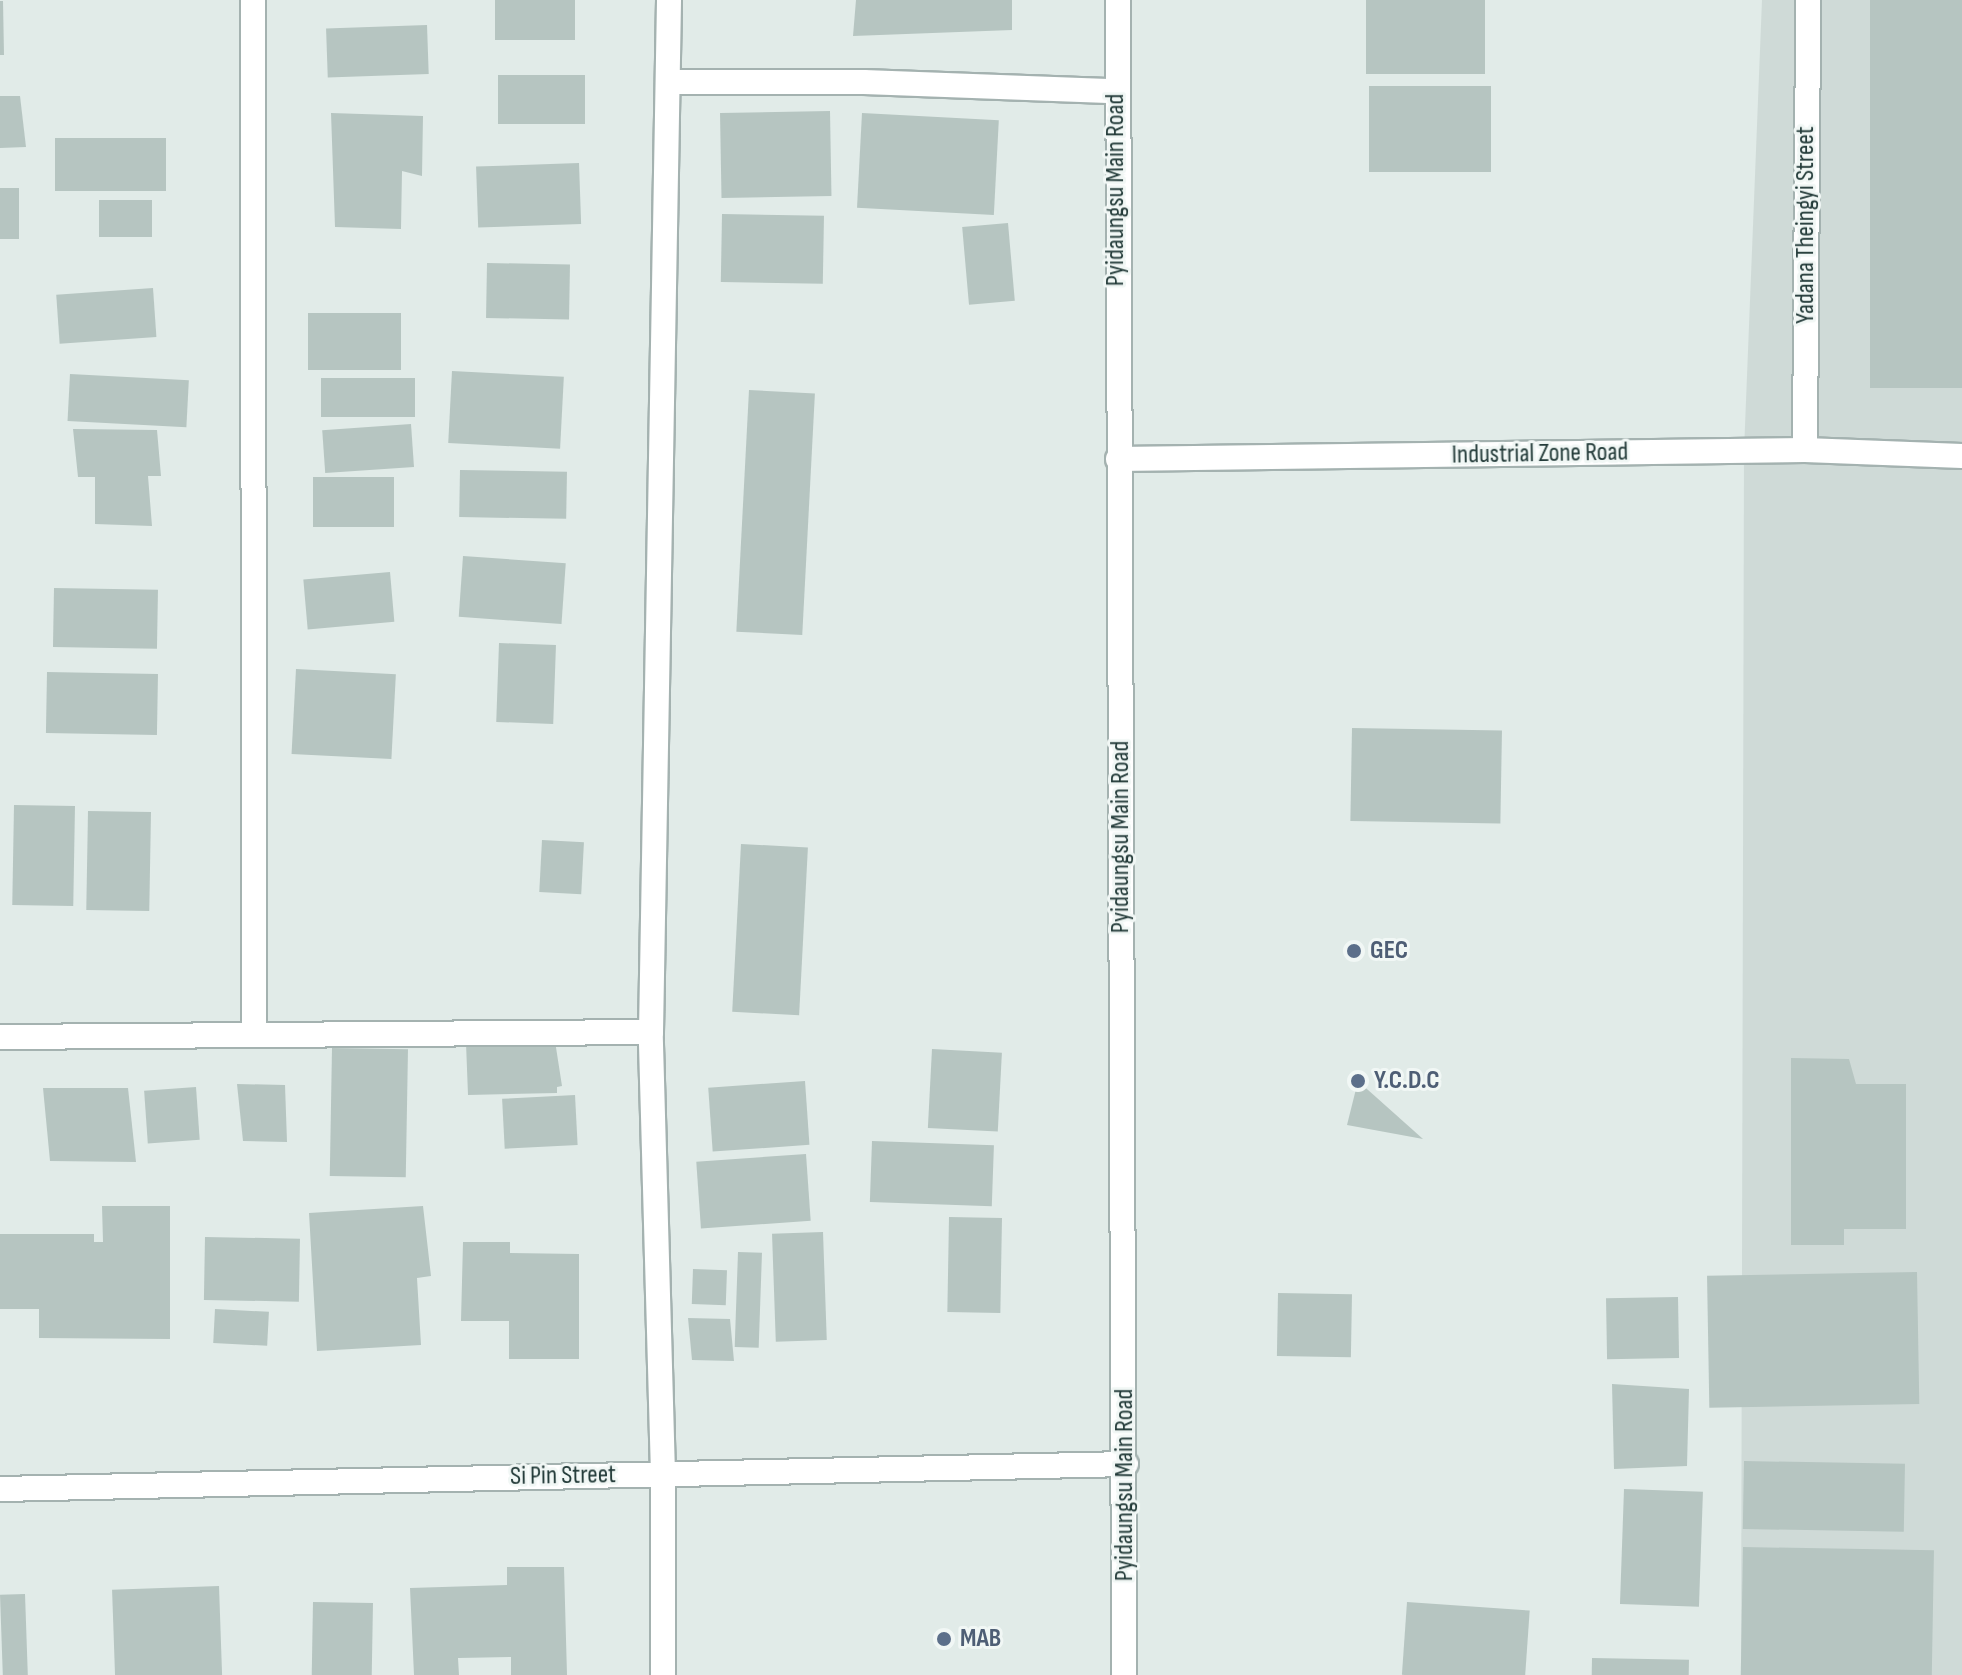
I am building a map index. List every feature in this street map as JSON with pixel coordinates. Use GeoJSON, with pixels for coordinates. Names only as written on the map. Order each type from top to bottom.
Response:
{"type":"FeatureCollection","features":[{"type":"Feature","properties":{"kind":"street"},"geometry":{"type":"LineString","coordinates":[[253,0],[254,1033]]}},
{"type":"Feature","properties":{"kind":"street"},"geometry":{"type":"LineString","coordinates":[[663,1675],[663,1474],[651,1032],[669,0]]}},
{"type":"Feature","properties":{"kind":"street","name":"Pyidaungsu Main Road"},"geometry":{"type":"LineString","coordinates":[[1118,0],[1115,91],[1126,1464],[1124,1675]]}},
{"type":"Feature","properties":{"kind":"street","name":"Yadana Theingyi Street"},"geometry":{"type":"LineString","coordinates":[[1805,450],[1808,0]]}},
{"type":"Feature","properties":{"kind":"street"},"geometry":{"type":"LineString","coordinates":[[668,82],[864,82],[1115,91]]}},
{"type":"Feature","properties":{"kind":"street","name":"Industrial Zone Road"},"geometry":{"type":"LineString","coordinates":[[1118,459],[1805,450],[1962,456]]}},
{"type":"Feature","properties":{"kind":"street"},"geometry":{"type":"LineString","coordinates":[[0,1037],[651,1032]]}},
{"type":"Feature","properties":{"kind":"street","name":"Si Pin Street"},"geometry":{"type":"LineString","coordinates":[[0,1489],[1126,1464]]}},
{"type":"Feature","properties":{"kind":"shaded area"},"geometry":{"type":"Polygon","coordinates":[[[1762,0],[1962,0],[1962,1675],[1741,1675],[1744,451],[1762,0]]]}},
{"type":"Feature","properties":{"kind":"building"},"geometry":{"type":"Polygon","coordinates":[[[495,0],[575,0],[575,40],[495,40],[495,0]]]}},
{"type":"Feature","properties":{"kind":"building"},"geometry":{"type":"Polygon","coordinates":[[[856,0],[1012,0],[1012,30],[853,36],[856,0]]]}},
{"type":"Feature","properties":{"kind":"building"},"geometry":{"type":"Polygon","coordinates":[[[1366,0],[1485,0],[1485,74],[1366,74],[1366,0]]]}},
{"type":"Feature","properties":{"kind":"building"},"geometry":{"type":"Polygon","coordinates":[[[1870,0],[1962,0],[1962,388],[1870,388],[1870,0]]]}},
{"type":"Feature","properties":{"kind":"building"},"geometry":{"type":"Polygon","coordinates":[[[0,1],[3,1],[4,55],[0,55],[0,1]]]}},
{"type":"Feature","properties":{"kind":"building"},"geometry":{"type":"Polygon","coordinates":[[[427,25],[429,74],[328,77],[326,29],[427,25]]]}},
{"type":"Feature","properties":{"kind":"building"},"geometry":{"type":"Polygon","coordinates":[[[498,75],[585,75],[585,124],[498,124],[498,75]]]}},
{"type":"Feature","properties":{"kind":"building"},"geometry":{"type":"Polygon","coordinates":[[[1369,86],[1491,86],[1491,172],[1369,172],[1369,86]]]}},
{"type":"Feature","properties":{"kind":"building"},"geometry":{"type":"Polygon","coordinates":[[[0,96],[20,96],[26,147],[0,148],[0,96]]]}},
{"type":"Feature","properties":{"kind":"building"},"geometry":{"type":"Polygon","coordinates":[[[830,111],[831,196],[722,198],[720,113],[830,111]]]}},
{"type":"Feature","properties":{"kind":"building"},"geometry":{"type":"Polygon","coordinates":[[[331,113],[423,116],[422,176],[402,171],[401,229],[335,227],[331,113]]]}},
{"type":"Feature","properties":{"kind":"building"},"geometry":{"type":"Polygon","coordinates":[[[862,113],[999,120],[994,215],[857,208],[862,113]]]}},
{"type":"Feature","properties":{"kind":"building"},"geometry":{"type":"Polygon","coordinates":[[[55,138],[166,138],[166,191],[55,191],[55,138]]]}},
{"type":"Feature","properties":{"kind":"building"},"geometry":{"type":"Polygon","coordinates":[[[579,163],[581,224],[478,228],[476,167],[579,163]]]}},
{"type":"Feature","properties":{"kind":"building"},"geometry":{"type":"Polygon","coordinates":[[[0,188],[19,188],[19,239],[0,239],[0,188]]]}},
{"type":"Feature","properties":{"kind":"building"},"geometry":{"type":"Polygon","coordinates":[[[99,200],[152,200],[152,237],[99,237],[99,200]]]}},
{"type":"Feature","properties":{"kind":"building"},"geometry":{"type":"Polygon","coordinates":[[[722,214],[824,216],[823,284],[721,282],[722,214]]]}},
{"type":"Feature","properties":{"kind":"building"},"geometry":{"type":"Polygon","coordinates":[[[1008,223],[1015,301],[969,305],[962,227],[1008,223]]]}},
{"type":"Feature","properties":{"kind":"building"},"geometry":{"type":"Polygon","coordinates":[[[487,263],[570,264],[569,319],[486,318],[487,263]]]}},
{"type":"Feature","properties":{"kind":"building"},"geometry":{"type":"Polygon","coordinates":[[[153,288],[156,337],[60,344],[56,295],[153,288]]]}},
{"type":"Feature","properties":{"kind":"building"},"geometry":{"type":"Polygon","coordinates":[[[308,313],[401,313],[401,370],[308,370],[308,313]]]}},
{"type":"Feature","properties":{"kind":"building"},"geometry":{"type":"Polygon","coordinates":[[[452,371],[564,377],[560,449],[448,443],[452,371]]]}},
{"type":"Feature","properties":{"kind":"building"},"geometry":{"type":"Polygon","coordinates":[[[70,374],[189,380],[186,427],[68,421],[70,374]]]}},
{"type":"Feature","properties":{"kind":"building"},"geometry":{"type":"Polygon","coordinates":[[[321,378],[415,378],[415,417],[321,417],[321,378]]]}},
{"type":"Feature","properties":{"kind":"building"},"geometry":{"type":"Polygon","coordinates":[[[749,390],[815,393],[802,635],[736,632],[749,390]]]}},
{"type":"Feature","properties":{"kind":"building"},"geometry":{"type":"Polygon","coordinates":[[[411,424],[414,467],[325,473],[322,430],[411,424]]]}},
{"type":"Feature","properties":{"kind":"building"},"geometry":{"type":"Polygon","coordinates":[[[73,429],[157,430],[161,476],[148,476],[152,526],[95,524],[95,477],[78,477],[73,429]]]}},
{"type":"Feature","properties":{"kind":"building"},"geometry":{"type":"Polygon","coordinates":[[[460,470],[567,472],[566,519],[459,517],[460,470]]]}},
{"type":"Feature","properties":{"kind":"building"},"geometry":{"type":"Polygon","coordinates":[[[313,477],[394,477],[394,527],[313,527],[313,477]]]}},
{"type":"Feature","properties":{"kind":"building"},"geometry":{"type":"Polygon","coordinates":[[[463,556],[566,563],[561,624],[459,617],[463,556]]]}},
{"type":"Feature","properties":{"kind":"building"},"geometry":{"type":"Polygon","coordinates":[[[390,572],[394,622],[308,629],[303,580],[390,572]]]}},
{"type":"Feature","properties":{"kind":"building"},"geometry":{"type":"Polygon","coordinates":[[[54,588],[158,590],[157,649],[53,647],[54,588]]]}},
{"type":"Feature","properties":{"kind":"building"},"geometry":{"type":"Polygon","coordinates":[[[499,643],[556,645],[553,724],[496,722],[499,643]]]}},
{"type":"Feature","properties":{"kind":"building"},"geometry":{"type":"Polygon","coordinates":[[[296,669],[396,674],[391,759],[292,754],[296,669]]]}},
{"type":"Feature","properties":{"kind":"building"},"geometry":{"type":"Polygon","coordinates":[[[47,672],[158,674],[157,735],[46,733],[47,672]]]}},
{"type":"Feature","properties":{"kind":"building"},"geometry":{"type":"Polygon","coordinates":[[[1352,728],[1502,731],[1500,824],[1350,821],[1352,728]]]}},
{"type":"Feature","properties":{"kind":"building"},"geometry":{"type":"Polygon","coordinates":[[[14,805],[75,806],[73,906],[12,905],[14,805]]]}},
{"type":"Feature","properties":{"kind":"building"},"geometry":{"type":"Polygon","coordinates":[[[88,811],[151,812],[149,911],[86,910],[88,811]]]}},
{"type":"Feature","properties":{"kind":"building"},"geometry":{"type":"Polygon","coordinates":[[[542,840],[584,842],[581,894],[539,892],[542,840]]]}},
{"type":"Feature","properties":{"kind":"building"},"geometry":{"type":"Polygon","coordinates":[[[741,844],[808,848],[799,1015],[732,1012],[741,844]]]}},
{"type":"Feature","properties":{"kind":"building"},"geometry":{"type":"Polygon","coordinates":[[[555,1041],[562,1086],[557,1087],[557,1093],[468,1095],[466,1043],[555,1041]]]}},
{"type":"Feature","properties":{"kind":"building"},"geometry":{"type":"Polygon","coordinates":[[[332,1048],[408,1049],[406,1177],[330,1176],[332,1048]]]}},
{"type":"Feature","properties":{"kind":"building"},"geometry":{"type":"Polygon","coordinates":[[[932,1049],[1002,1053],[998,1132],[928,1128],[932,1049]]]}},
{"type":"Feature","properties":{"kind":"building"},"geometry":{"type":"Polygon","coordinates":[[[1791,1058],[1849,1059],[1856,1084],[1906,1084],[1906,1229],[1844,1229],[1844,1245],[1791,1245],[1791,1058]]]}},
{"type":"Feature","properties":{"kind":"building"},"geometry":{"type":"Polygon","coordinates":[[[805,1081],[809,1145],[713,1152],[708,1088],[805,1081]]]}},
{"type":"Feature","properties":{"kind":"building","name":"Y.C.D.C"},"geometry":{"type":"Polygon","coordinates":[[[1358,1081],[1423,1139],[1347,1125],[1358,1081]]]}},
{"type":"Feature","properties":{"kind":"building"},"geometry":{"type":"Polygon","coordinates":[[[237,1084],[285,1085],[287,1142],[243,1141],[237,1084]]]}},
{"type":"Feature","properties":{"kind":"building"},"geometry":{"type":"Polygon","coordinates":[[[196,1087],[200,1140],[148,1143],[144,1091],[196,1087]]]}},
{"type":"Feature","properties":{"kind":"building"},"geometry":{"type":"Polygon","coordinates":[[[43,1088],[128,1088],[136,1162],[50,1161],[43,1088]]]}},
{"type":"Feature","properties":{"kind":"building"},"geometry":{"type":"Polygon","coordinates":[[[575,1095],[578,1145],[505,1149],[502,1099],[575,1095]]]}},
{"type":"Feature","properties":{"kind":"building"},"geometry":{"type":"Polygon","coordinates":[[[872,1141],[994,1145],[992,1206],[870,1202],[872,1141]]]}},
{"type":"Feature","properties":{"kind":"building"},"geometry":{"type":"Polygon","coordinates":[[[806,1154],[811,1221],[701,1229],[696,1162],[806,1154]]]}},
{"type":"Feature","properties":{"kind":"building"},"geometry":{"type":"Polygon","coordinates":[[[102,1206],[170,1206],[170,1339],[39,1338],[39,1309],[0,1309],[0,1234],[94,1234],[94,1242],[103,1242],[102,1206]]]}},
{"type":"Feature","properties":{"kind":"building"},"geometry":{"type":"Polygon","coordinates":[[[423,1206],[431,1276],[417,1278],[421,1345],[317,1351],[309,1213],[423,1206]]]}},
{"type":"Feature","properties":{"kind":"building"},"geometry":{"type":"Polygon","coordinates":[[[949,1217],[1002,1218],[1000,1313],[947,1312],[949,1217]]]}},
{"type":"Feature","properties":{"kind":"building"},"geometry":{"type":"Polygon","coordinates":[[[823,1232],[827,1340],[776,1342],[772,1234],[823,1232]]]}},
{"type":"Feature","properties":{"kind":"building"},"geometry":{"type":"Polygon","coordinates":[[[205,1237],[300,1239],[299,1302],[204,1300],[205,1237]]]}},
{"type":"Feature","properties":{"kind":"building"},"geometry":{"type":"Polygon","coordinates":[[[463,1242],[510,1242],[510,1253],[579,1254],[579,1359],[509,1359],[509,1321],[461,1321],[463,1242]]]}},
{"type":"Feature","properties":{"kind":"building"},"geometry":{"type":"Polygon","coordinates":[[[738,1252],[762,1253],[759,1348],[735,1347],[738,1252]]]}},
{"type":"Feature","properties":{"kind":"building"},"geometry":{"type":"Polygon","coordinates":[[[693,1269],[727,1270],[726,1305],[692,1304],[693,1269]]]}},
{"type":"Feature","properties":{"kind":"building"},"geometry":{"type":"Polygon","coordinates":[[[1917,1272],[1919,1404],[1709,1408],[1707,1276],[1917,1272]]]}},
{"type":"Feature","properties":{"kind":"building"},"geometry":{"type":"Polygon","coordinates":[[[1278,1293],[1352,1294],[1351,1357],[1277,1356],[1278,1293]]]}},
{"type":"Feature","properties":{"kind":"building"},"geometry":{"type":"Polygon","coordinates":[[[1678,1297],[1679,1358],[1607,1359],[1606,1298],[1678,1297]]]}},
{"type":"Feature","properties":{"kind":"building"},"geometry":{"type":"Polygon","coordinates":[[[215,1309],[269,1312],[267,1346],[213,1343],[215,1309]]]}},
{"type":"Feature","properties":{"kind":"building"},"geometry":{"type":"Polygon","coordinates":[[[688,1318],[730,1319],[734,1361],[692,1360],[688,1318]]]}},
{"type":"Feature","properties":{"kind":"building"},"geometry":{"type":"Polygon","coordinates":[[[1612,1384],[1689,1389],[1687,1466],[1614,1469],[1612,1384]]]}},
{"type":"Feature","properties":{"kind":"building"},"geometry":{"type":"Polygon","coordinates":[[[1744,1461],[1905,1464],[1904,1532],[1743,1529],[1744,1461]]]}},
{"type":"Feature","properties":{"kind":"building"},"geometry":{"type":"Polygon","coordinates":[[[1624,1489],[1703,1492],[1699,1607],[1620,1604],[1624,1489]]]}},
{"type":"Feature","properties":{"kind":"building"},"geometry":{"type":"Polygon","coordinates":[[[1743,1547],[1934,1550],[1932,1675],[1741,1675],[1743,1547]]]}},
{"type":"Feature","properties":{"kind":"building"},"geometry":{"type":"Polygon","coordinates":[[[507,1567],[564,1567],[567,1675],[511,1675],[511,1657],[458,1658],[459,1675],[414,1675],[410,1588],[507,1585],[507,1567]]]}},
{"type":"Feature","properties":{"kind":"building"},"geometry":{"type":"Polygon","coordinates":[[[219,1586],[222,1675],[115,1675],[112,1590],[219,1586]]]}},
{"type":"Feature","properties":{"kind":"building"},"geometry":{"type":"Polygon","coordinates":[[[25,1594],[28,1675],[3,1675],[0,1595],[25,1594]]]}},
{"type":"Feature","properties":{"kind":"building"},"geometry":{"type":"Polygon","coordinates":[[[313,1602],[373,1603],[372,1675],[312,1675],[313,1602]]]}},
{"type":"Feature","properties":{"kind":"building"},"geometry":{"type":"Polygon","coordinates":[[[1407,1602],[1530,1611],[1525,1675],[1402,1675],[1407,1602]]]}},
{"type":"Feature","properties":{"kind":"building"},"geometry":{"type":"Polygon","coordinates":[[[1592,1658],[1689,1660],[1689,1675],[1592,1675],[1592,1658]]]}},
{"type":"Feature","properties":{"kind":"place","name":"GEC"},"geometry":{"type":"Point","coordinates":[1354,951]}},
{"type":"Feature","properties":{"kind":"place","name":"Y.C.D.C"},"geometry":{"type":"Point","coordinates":[1358,1081]}},
{"type":"Feature","properties":{"kind":"place","name":"MAB"},"geometry":{"type":"Point","coordinates":[944,1639]}}]}
